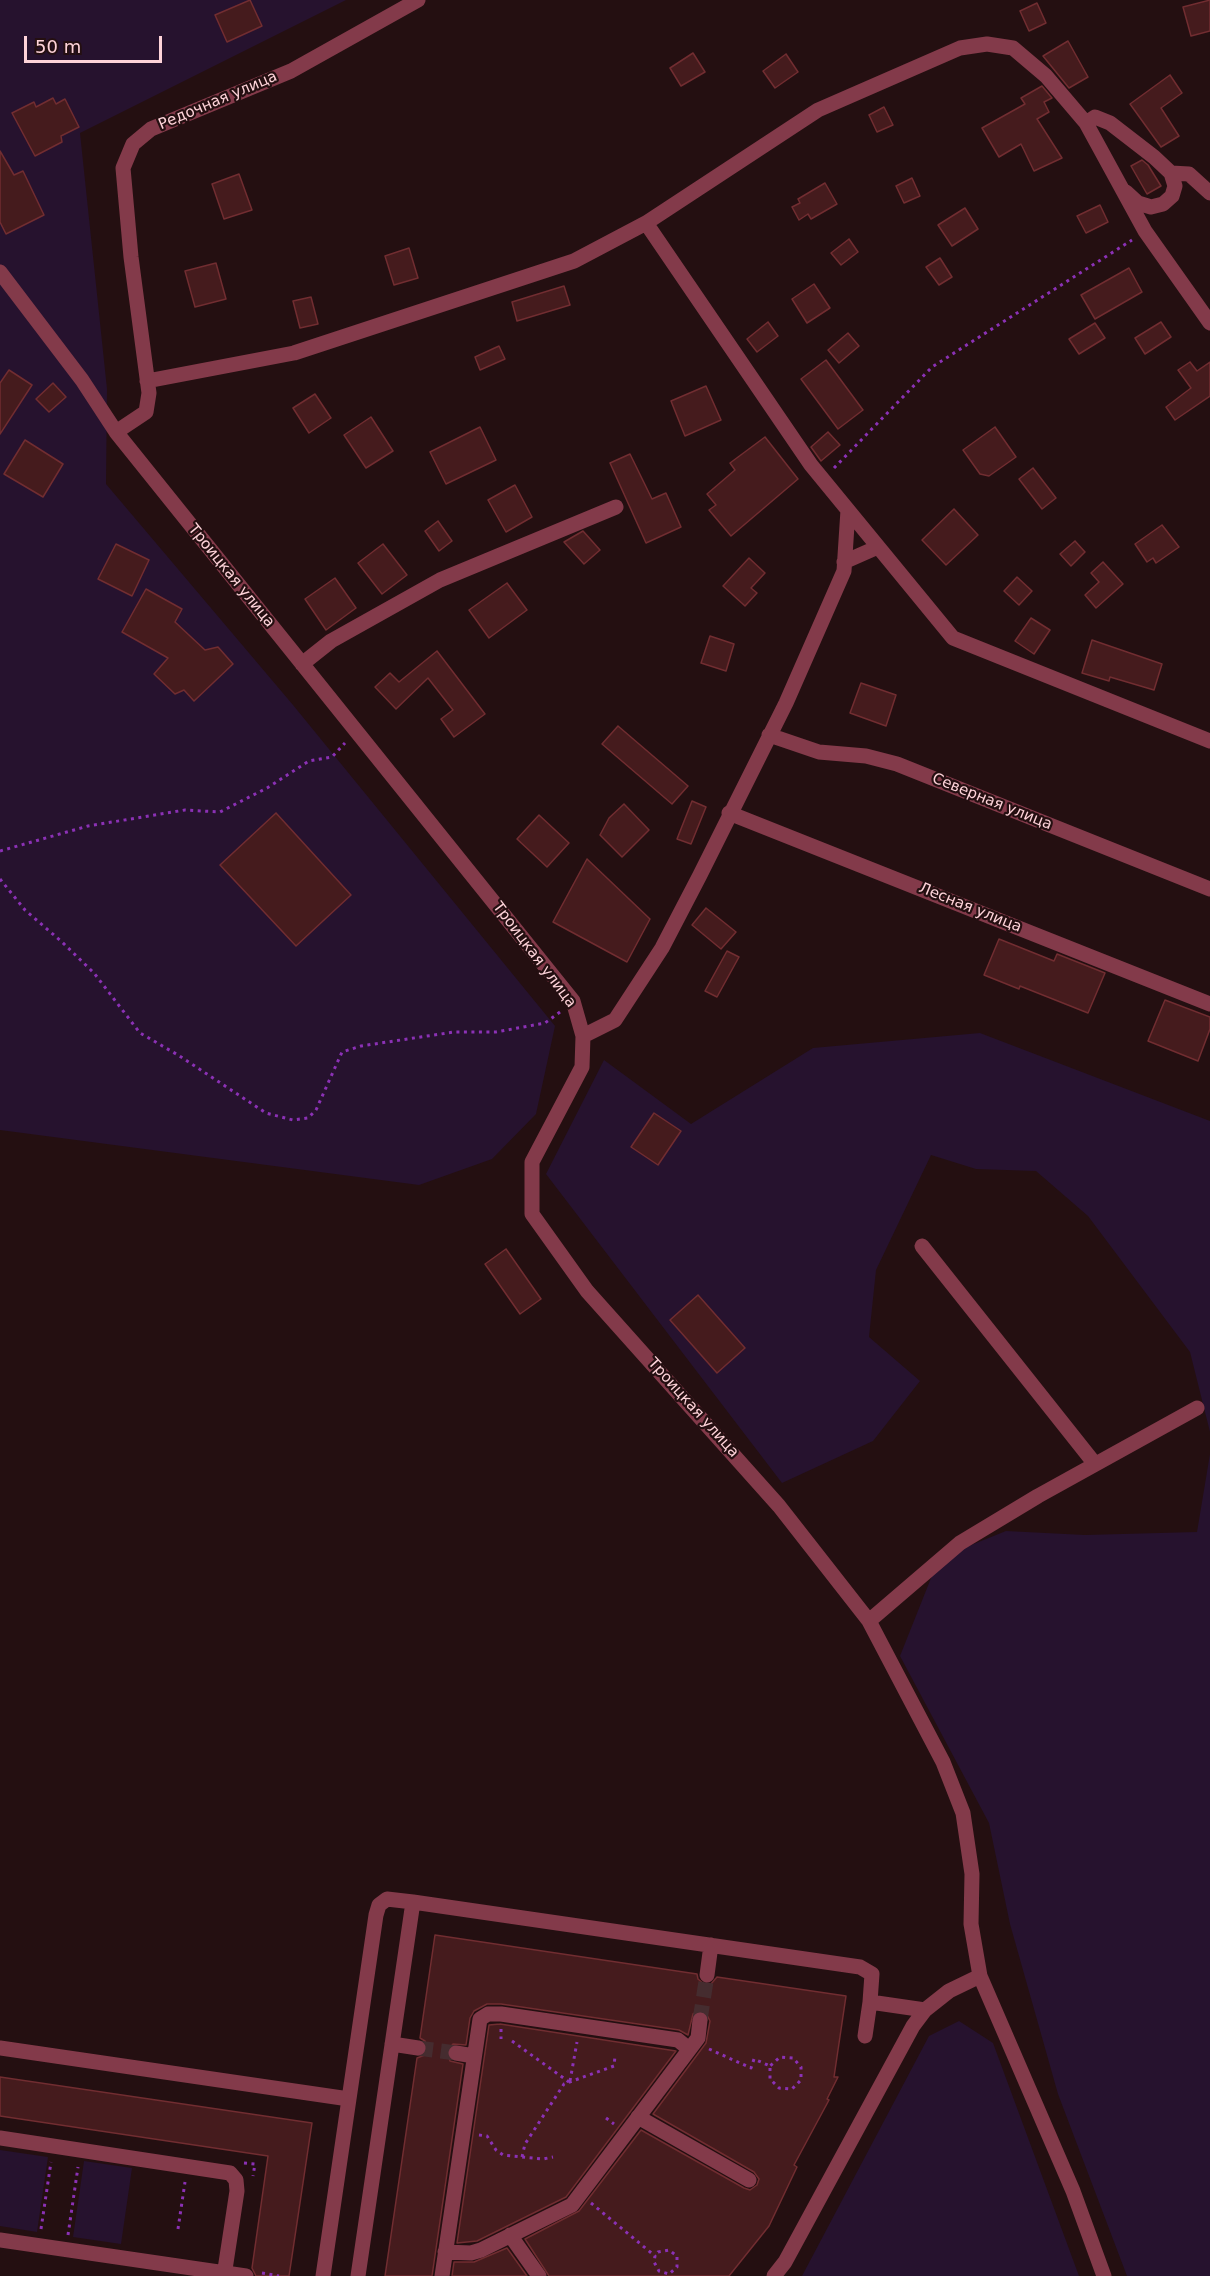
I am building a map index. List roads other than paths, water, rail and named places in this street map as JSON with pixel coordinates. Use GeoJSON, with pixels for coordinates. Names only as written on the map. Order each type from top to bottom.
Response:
{"type":"FeatureCollection","features":[{"type":"Feature","properties":{"kind":"street","name":"Редочная улица"},"geometry":{"type":"LineString","coordinates":[[116,432],[146,412],[149,393],[131,257],[123,168],[133,144],[151,129],[291,71],[418,0]]}},
{"type":"Feature","properties":{"kind":"street"},"geometry":{"type":"LineString","coordinates":[[147,381],[294,353],[574,261],[646,223],[818,110],[960,48],[987,44],[1013,48],[1046,76],[1086,123],[1145,231],[1210,323]]}},
{"type":"Feature","properties":{"kind":"street"},"geometry":{"type":"LineString","coordinates":[[1086,123],[1095,117],[1110,123],[1171,173],[1175,186],[1172,196],[1163,204],[1150,207],[1138,203],[1119,186]]}},
{"type":"Feature","properties":{"kind":"street"},"geometry":{"type":"LineString","coordinates":[[1171,173],[1189,174],[1210,193]]}},
{"type":"Feature","properties":{"kind":"street"},"geometry":{"type":"LineString","coordinates":[[646,223],[822,480],[953,638],[1210,741]]}},
{"type":"Feature","properties":{"kind":"street","name":"Троицкая улица"},"geometry":{"type":"LineString","coordinates":[[0,272],[82,380],[116,432],[573,1001],[583,1036],[582,1067],[532,1162],[532,1214],[587,1291],[779,1506],[869,1621],[943,1762],[963,1813],[972,1874],[971,1924],[980,1976],[1073,2191],[1104,2276]]}},
{"type":"Feature","properties":{"kind":"street"},"geometry":{"type":"LineString","coordinates":[[302,664],[331,641],[440,580],[616,507]]}},
{"type":"Feature","properties":{"kind":"street"},"geometry":{"type":"LineString","coordinates":[[583,1036],[615,1020],[662,948],[700,875],[769,735],[839,581],[844,562],[848,510]]}},
{"type":"Feature","properties":{"kind":"street"},"geometry":{"type":"LineString","coordinates":[[844,562],[878,547]]}},
{"type":"Feature","properties":{"kind":"street","name":"Северная улица"},"geometry":{"type":"LineString","coordinates":[[769,735],[819,752],[866,756],[897,764],[1210,889]]}},
{"type":"Feature","properties":{"kind":"street","name":"Лесная улица"},"geometry":{"type":"LineString","coordinates":[[729,813],[1210,1004]]}},
{"type":"Feature","properties":{"kind":"street"},"geometry":{"type":"LineString","coordinates":[[922,1246],[1095,1464]]}},
{"type":"Feature","properties":{"kind":"street"},"geometry":{"type":"LineString","coordinates":[[869,1621],[960,1544],[1095,1464],[1197,1408]]}},
{"type":"Feature","properties":{"kind":"street"},"geometry":{"type":"LineString","coordinates":[[323,2276],[379,1905],[387,1899],[868,1969],[872,1974],[865,2036]]}},
{"type":"Feature","properties":{"kind":"street"},"geometry":{"type":"LineString","coordinates":[[358,2276],[413,1902]]}},
{"type":"Feature","properties":{"kind":"street"},"geometry":{"type":"LineString","coordinates":[[707,1975],[711,1946]]}},
{"type":"Feature","properties":{"kind":"street"},"geometry":{"type":"LineString","coordinates":[[774,2276],[785,2262],[893,2060],[925,2010],[949,1991],[980,1976]]}},
{"type":"Feature","properties":{"kind":"street"},"geometry":{"type":"LineString","coordinates":[[870,2002],[925,2010]]}},
{"type":"Feature","properties":{"kind":"street"},"geometry":{"type":"LineString","coordinates":[[442,2276],[480,2019],[488,2014],[678,2040],[695,2048]]}},
{"type":"Feature","properties":{"kind":"street"},"geometry":{"type":"LineString","coordinates":[[445,2252],[471,2253],[572,2205],[638,2117],[695,2048],[700,2020]]}},
{"type":"Feature","properties":{"kind":"street"},"geometry":{"type":"LineString","coordinates":[[392,2044],[418,2048]]}},
{"type":"Feature","properties":{"kind":"street"},"geometry":{"type":"LineString","coordinates":[[0,2048],[349,2099]]}},
{"type":"Feature","properties":{"kind":"street"},"geometry":{"type":"LineString","coordinates":[[456,2053],[474,2056]]}},
{"type":"Feature","properties":{"kind":"street"},"geometry":{"type":"LineString","coordinates":[[638,2117],[749,2180]]}},
{"type":"Feature","properties":{"kind":"street"},"geometry":{"type":"LineString","coordinates":[[0,2138],[230,2173],[236,2180],[237,2191],[225,2274]]}},
{"type":"Feature","properties":{"kind":"street"},"geometry":{"type":"LineString","coordinates":[[510,2235],[539,2276]]}},
{"type":"Feature","properties":{"kind":"street"},"geometry":{"type":"LineString","coordinates":[[0,2240],[246,2276]]}},
{"type":"Feature","properties":{"kind":"tunnel"},"geometry":{"type":"LineString","coordinates":[[700,2020],[707,1975]]}},
{"type":"Feature","properties":{"kind":"tunnel"},"geometry":{"type":"LineString","coordinates":[[418,2048],[456,2053]]}}]}
